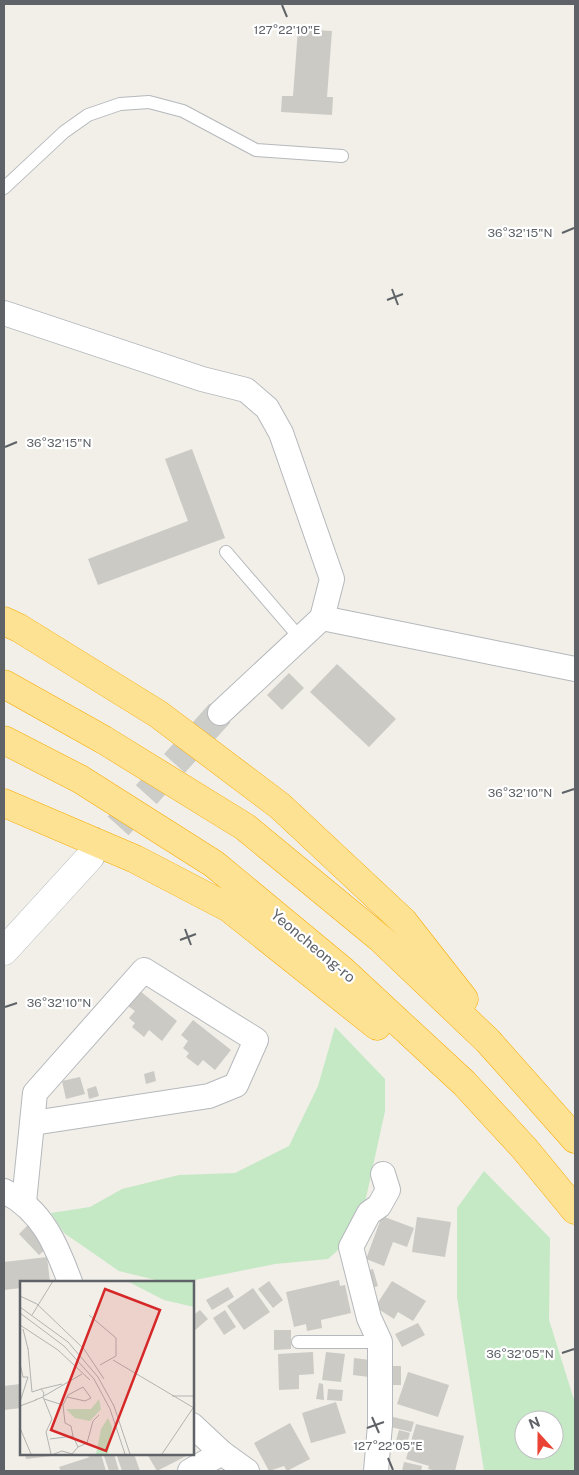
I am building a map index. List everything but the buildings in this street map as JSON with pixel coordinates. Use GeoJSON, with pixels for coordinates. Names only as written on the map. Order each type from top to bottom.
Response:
{"type":"FeatureCollection","features":[{"type":"Feature","properties":{"kind":"highway"},"geometry":{"type":"LineString","coordinates":[[4,621],[19,628],[158,714],[280,806],[403,921],[575,1139]]}},
{"type":"Feature","properties":{"kind":"highway"},"geometry":{"type":"LineString","coordinates":[[4,684],[104,740],[245,827],[381,939],[488,1041],[544,1101]]}},
{"type":"Feature","properties":{"kind":"highway","name":"Yeoncheong-ro"},"geometry":{"type":"LineString","coordinates":[[4,740],[80,779],[214,864],[342,970],[464,1083],[524,1148],[575,1210]]}},
{"type":"Feature","properties":{"kind":"highway"},"geometry":{"type":"LineString","coordinates":[[4,803],[135,859],[229,908],[334,990],[524,1148]]}},
{"type":"Feature","properties":{"kind":"street"},"geometry":{"type":"LineString","coordinates":[[4,313],[202,379],[246,390],[267,408],[282,433],[332,579],[322,618],[220,713]]}},
{"type":"Feature","properties":{"kind":"street"},"geometry":{"type":"LineString","coordinates":[[322,618],[575,669]]}},
{"type":"Feature","properties":{"kind":"street"},"geometry":{"type":"LineString","coordinates":[[4,951],[90,857]]}},
{"type":"Feature","properties":{"kind":"street"},"geometry":{"type":"LineString","coordinates":[[33,1123],[209,1096],[236,1085],[256,1040],[144,970],[35,1093],[33,1123],[14,1196],[45,1227],[59,1253],[70,1281]]}},
{"type":"Feature","properties":{"kind":"street"},"geometry":{"type":"LineString","coordinates":[[376,1471],[380,1425],[380,1342],[369,1318],[351,1247],[369,1214],[379,1206],[388,1190],[383,1174]]}},
{"type":"Feature","properties":{"kind":"street"},"geometry":{"type":"LineString","coordinates":[[194,1427],[222,1453],[247,1471]]}},
{"type":"Feature","properties":{"kind":"street"},"geometry":{"type":"LineString","coordinates":[[190,1471],[222,1453]]}},
{"type":"Feature","properties":{"kind":"lane"},"geometry":{"type":"LineString","coordinates":[[4,188],[64,132],[88,115],[120,104],[149,102],[183,111],[256,150],[342,156]]}},
{"type":"Feature","properties":{"kind":"lane"},"geometry":{"type":"LineString","coordinates":[[226,552],[300,638]]}},
{"type":"Feature","properties":{"kind":"lane"},"geometry":{"type":"LineString","coordinates":[[298,1342],[380,1342]]}},
{"type":"Feature","properties":{"kind":"green space"},"geometry":{"type":"Polygon","coordinates":[[[335,1027],[385,1079],[385,1111],[364,1207],[337,1251],[328,1259],[275,1264],[190,1281],[160,1281],[119,1271],[64,1233],[51,1213],[90,1207],[122,1189],[179,1175],[235,1173],[289,1146],[318,1086],[335,1027]]]}},
{"type":"Feature","properties":{"kind":"green space"},"geometry":{"type":"Polygon","coordinates":[[[484,1171],[550,1238],[549,1320],[575,1403],[575,1471],[484,1471],[457,1297],[457,1208],[484,1171]]]}},
{"type":"Feature","properties":{"kind":"tunnel"},"geometry":{"type":"LineString","coordinates":[[90,857],[220,713]]}}]}
